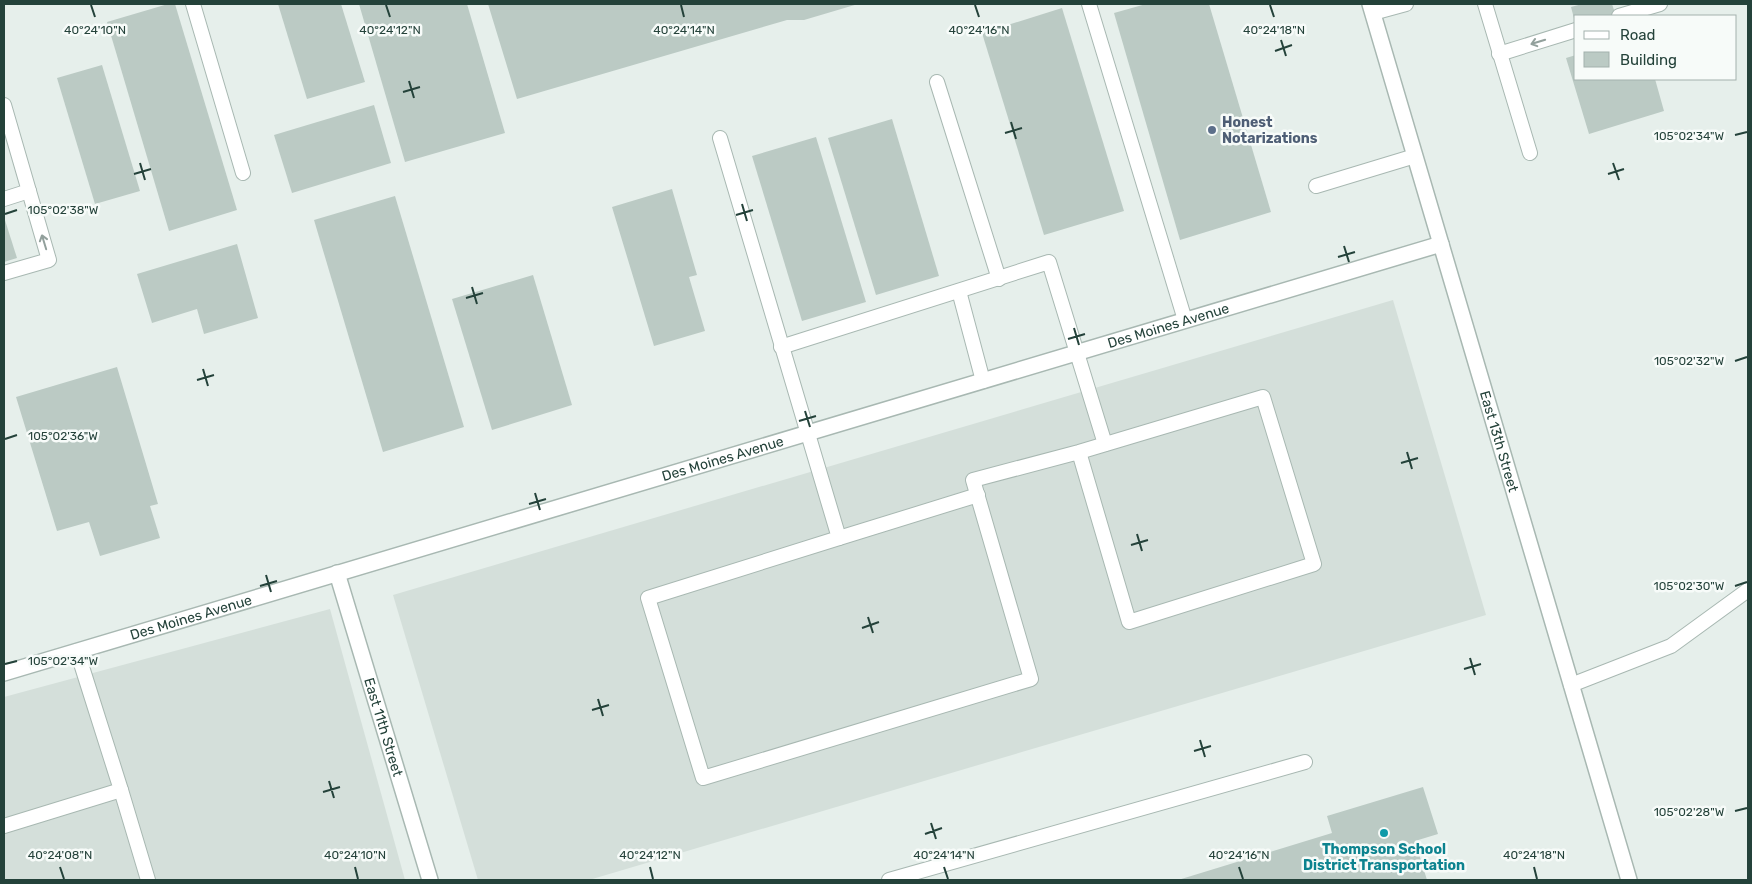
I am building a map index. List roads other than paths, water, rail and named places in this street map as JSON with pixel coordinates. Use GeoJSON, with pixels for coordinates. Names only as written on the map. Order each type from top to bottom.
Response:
{"type":"FeatureCollection","features":[{"type":"Feature","properties":{"kind":"street","name":"East 13th Street"},"geometry":{"type":"LineString","coordinates":[[1371,8],[1630,880]]}},
{"type":"Feature","properties":{"kind":"street","name":"Des Moines Avenue"},"geometry":{"type":"LineString","coordinates":[[4,673],[1441,244]]}},
{"type":"Feature","properties":{"kind":"street","name":"East 11th Street"},"geometry":{"type":"LineString","coordinates":[[337,574],[430,880]]}},
{"type":"Feature","properties":{"kind":"lane"},"geometry":{"type":"LineString","coordinates":[[193,4],[243,173]]}},
{"type":"Feature","properties":{"kind":"lane"},"geometry":{"type":"LineString","coordinates":[[1089,4],[1185,320]]}},
{"type":"Feature","properties":{"kind":"lane"},"geometry":{"type":"LineString","coordinates":[[1371,8],[1406,4]]}},
{"type":"Feature","properties":{"kind":"lane"},"geometry":{"type":"LineString","coordinates":[[1485,4],[1530,153]]}},
{"type":"Feature","properties":{"kind":"lane"},"geometry":{"type":"LineString","coordinates":[[1622,15],[1660,4]]}},
{"type":"Feature","properties":{"kind":"lane"},"geometry":{"type":"LineString","coordinates":[[1499,54],[1574,31]]}},
{"type":"Feature","properties":{"kind":"lane"},"geometry":{"type":"LineString","coordinates":[[937,82],[998,279]]}},
{"type":"Feature","properties":{"kind":"lane"},"geometry":{"type":"LineString","coordinates":[[4,106],[49,260],[4,273]]}},
{"type":"Feature","properties":{"kind":"lane"},"geometry":{"type":"LineString","coordinates":[[720,138],[839,538]]}},
{"type":"Feature","properties":{"kind":"lane"},"geometry":{"type":"LineString","coordinates":[[1316,186],[1415,156]]}},
{"type":"Feature","properties":{"kind":"lane"},"geometry":{"type":"LineString","coordinates":[[4,199],[29,191]]}},
{"type":"Feature","properties":{"kind":"lane"},"geometry":{"type":"LineString","coordinates":[[781,347],[1049,262],[1104,444]]}},
{"type":"Feature","properties":{"kind":"lane"},"geometry":{"type":"LineString","coordinates":[[959,291],[983,380]]}},
{"type":"Feature","properties":{"kind":"lane"},"geometry":{"type":"LineString","coordinates":[[978,495],[648,598],[703,778],[1031,678],[978,495],[973,480],[1079,452],[1263,397],[1314,564],[1130,622],[1079,452]]}},
{"type":"Feature","properties":{"kind":"lane"},"geometry":{"type":"LineString","coordinates":[[1571,684],[1670,646],[1748,590]]}},
{"type":"Feature","properties":{"kind":"lane"},"geometry":{"type":"LineString","coordinates":[[77,651],[148,880]]}},
{"type":"Feature","properties":{"kind":"lane"},"geometry":{"type":"LineString","coordinates":[[889,880],[1305,762]]}},
{"type":"Feature","properties":{"kind":"lane"},"geometry":{"type":"LineString","coordinates":[[4,826],[121,790]]}},
{"type":"Feature","properties":{"kind":"place","name":"Honest Notarizations"},"geometry":{"type":"Point","coordinates":[1212,130]}},
{"type":"Feature","properties":{"kind":"place","name":"Thompson School District Transportation"},"geometry":{"type":"Point","coordinates":[1384,833]}}]}
